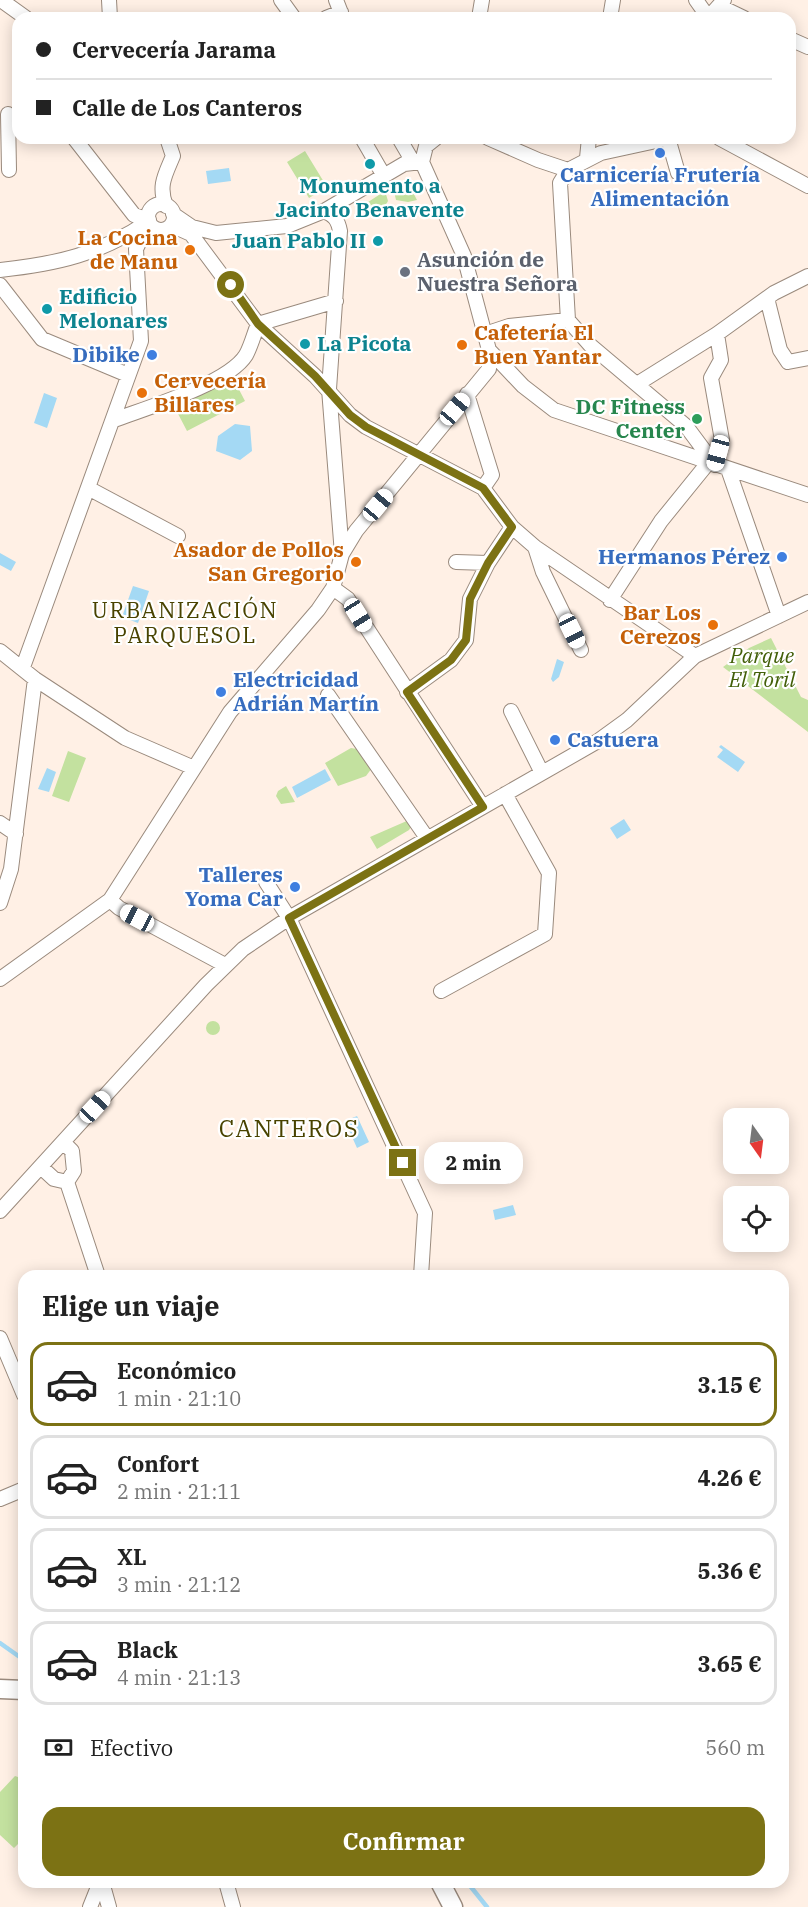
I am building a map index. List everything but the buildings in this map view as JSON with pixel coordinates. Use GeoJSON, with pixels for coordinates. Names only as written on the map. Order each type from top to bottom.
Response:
{"type":"FeatureCollection","features":[{"type":"Feature","properties":{"kind":"main road"},"geometry":{"type":"LineString","coordinates":[[0,1689],[18,1690]]}},
{"type":"Feature","properties":{"kind":"main road"},"geometry":{"type":"LineString","coordinates":[[443,1888],[453,1907]]}},
{"type":"Feature","properties":{"kind":"street"},"geometry":{"type":"LineString","coordinates":[[1,0],[18,12]]}},
{"type":"Feature","properties":{"kind":"street"},"geometry":{"type":"LineString","coordinates":[[721,3],[735,12]]}},
{"type":"Feature","properties":{"kind":"street"},"geometry":{"type":"LineString","coordinates":[[9,114],[9,170]]}},
{"type":"Feature","properties":{"kind":"street"},"geometry":{"type":"LineString","coordinates":[[79,144],[134,215],[149,221],[159,230],[170,215]]}},
{"type":"Feature","properties":{"kind":"street"},"geometry":{"type":"LineString","coordinates":[[169,144],[173,156],[162,182],[161,192],[170,215],[205,250],[258,324],[328,389],[350,415],[366,427],[483,488],[512,527],[535,547],[695,656]]}},
{"type":"Feature","properties":{"kind":"street"},"geometry":{"type":"LineString","coordinates":[[365,144],[384,176]]}},
{"type":"Feature","properties":{"kind":"street"},"geometry":{"type":"LineString","coordinates":[[0,979],[110,900],[241,698],[312,620],[333,588],[342,554],[356,531],[489,369],[489,350],[464,256],[417,162],[404,144]]}},
{"type":"Feature","properties":{"kind":"street"},"geometry":{"type":"LineString","coordinates":[[417,162],[428,144]]}},
{"type":"Feature","properties":{"kind":"street"},"geometry":{"type":"LineString","coordinates":[[503,144],[568,170]]}},
{"type":"Feature","properties":{"kind":"street"},"geometry":{"type":"LineString","coordinates":[[587,158],[588,144]]}},
{"type":"Feature","properties":{"kind":"street"},"geometry":{"type":"LineString","coordinates":[[644,144],[587,158],[568,170],[560,183],[568,320],[590,345],[686,426],[717,466],[779,616]]}},
{"type":"Feature","properties":{"kind":"street"},"geometry":{"type":"LineString","coordinates":[[671,144],[678,173]]}},
{"type":"Feature","properties":{"kind":"street"},"geometry":{"type":"LineString","coordinates":[[730,144],[808,186]]}},
{"type":"Feature","properties":{"kind":"street"},"geometry":{"type":"LineString","coordinates":[[23,667],[141,341],[136,249],[149,221],[149,212],[155,206],[192,227],[216,233],[287,226],[324,211],[405,164],[417,162]]}},
{"type":"Feature","properties":{"kind":"street"},"geometry":{"type":"LineString","coordinates":[[324,211],[333,215],[339,222],[340,231],[328,389],[342,554]]}},
{"type":"Feature","properties":{"kind":"street"},"geometry":{"type":"LineString","coordinates":[[0,270],[69,259],[125,237],[149,221]]}},
{"type":"Feature","properties":{"kind":"street"},"geometry":{"type":"LineString","coordinates":[[205,250],[216,233]]}},
{"type":"Feature","properties":{"kind":"street"},"geometry":{"type":"LineString","coordinates":[[637,384],[717,334],[767,298],[808,276]]}},
{"type":"Feature","properties":{"kind":"street"},"geometry":{"type":"LineString","coordinates":[[0,285],[42,339],[128,375]]}},
{"type":"Feature","properties":{"kind":"street"},"geometry":{"type":"LineString","coordinates":[[767,298],[780,350],[788,362],[808,358]]}},
{"type":"Feature","properties":{"kind":"street"},"geometry":{"type":"LineString","coordinates":[[258,324],[336,301]]}},
{"type":"Feature","properties":{"kind":"street"},"geometry":{"type":"LineString","coordinates":[[484,334],[509,326],[568,320]]}},
{"type":"Feature","properties":{"kind":"street"},"geometry":{"type":"LineString","coordinates":[[114,420],[196,388],[228,372],[245,356],[258,324]]}},
{"type":"Feature","properties":{"kind":"street"},"geometry":{"type":"LineString","coordinates":[[610,600],[661,521],[717,466],[722,440],[711,378],[722,360],[717,334]]}},
{"type":"Feature","properties":{"kind":"street"},"geometry":{"type":"LineString","coordinates":[[489,350],[523,386],[554,410],[808,495]]}},
{"type":"Feature","properties":{"kind":"street"},"geometry":{"type":"LineString","coordinates":[[467,394],[492,475],[483,488]]}},
{"type":"Feature","properties":{"kind":"street"},"geometry":{"type":"LineString","coordinates":[[88,488],[177,536]]}},
{"type":"Feature","properties":{"kind":"street"},"geometry":{"type":"LineString","coordinates":[[407,692],[451,660],[466,640],[470,599],[488,563],[512,527]]}},
{"type":"Feature","properties":{"kind":"street"},"geometry":{"type":"LineString","coordinates":[[535,547],[543,572],[581,650]]}},
{"type":"Feature","properties":{"kind":"street"},"geometry":{"type":"LineString","coordinates":[[456,562],[488,563]]}},
{"type":"Feature","properties":{"kind":"street"},"geometry":{"type":"LineString","coordinates":[[333,588],[348,599],[483,807]]}},
{"type":"Feature","properties":{"kind":"street"},"geometry":{"type":"LineString","coordinates":[[0,1211],[225,965],[243,949],[289,918],[614,730],[695,656],[808,602]]}},
{"type":"Feature","properties":{"kind":"street"},"geometry":{"type":"LineString","coordinates":[[0,651],[23,667],[35,679],[125,738],[194,768]]}},
{"type":"Feature","properties":{"kind":"street"},"geometry":{"type":"LineString","coordinates":[[0,903],[11,869],[35,679]]}},
{"type":"Feature","properties":{"kind":"street"},"geometry":{"type":"LineString","coordinates":[[328,695],[427,838]]}},
{"type":"Feature","properties":{"kind":"street"},"geometry":{"type":"LineString","coordinates":[[510,711],[542,773]]}},
{"type":"Feature","properties":{"kind":"street"},"geometry":{"type":"LineString","coordinates":[[441,991],[545,934],[549,873],[505,794]]}},
{"type":"Feature","properties":{"kind":"street"},"geometry":{"type":"LineString","coordinates":[[0,823],[16,834]]}},
{"type":"Feature","properties":{"kind":"street"},"geometry":{"type":"LineString","coordinates":[[266,882],[289,918],[425,1213],[421,1270]]}},
{"type":"Feature","properties":{"kind":"street"},"geometry":{"type":"LineString","coordinates":[[110,900],[119,908],[225,965]]}},
{"type":"Feature","properties":{"kind":"street"},"geometry":{"type":"LineString","coordinates":[[63,1142],[72,1151],[74,1171],[67,1182]]}},
{"type":"Feature","properties":{"kind":"street"},"geometry":{"type":"LineString","coordinates":[[40,1167],[54,1179],[67,1182]]}},
{"type":"Feature","properties":{"kind":"street"},"geometry":{"type":"LineString","coordinates":[[67,1182],[96,1270]]}},
{"type":"Feature","properties":{"kind":"street"},"geometry":{"type":"LineString","coordinates":[[0,1338],[18,1381]]}},
{"type":"Feature","properties":{"kind":"street"},"geometry":{"type":"LineString","coordinates":[[0,1500],[18,1492]]}},
{"type":"Feature","properties":{"kind":"street"},"geometry":{"type":"LineString","coordinates":[[90,1907],[98,1888]]}},
{"type":"Feature","properties":{"kind":"street"},"geometry":{"type":"LineString","coordinates":[[103,1888],[109,1907]]}},
{"type":"Feature","properties":{"kind":"street"},"geometry":{"type":"LineString","coordinates":[[227,1888],[233,1907]]}},
{"type":"Feature","properties":{"kind":"green space"},"geometry":{"type":"Polygon","coordinates":[[[305,151],[327,187],[309,198],[287,162],[305,151]]]}},
{"type":"Feature","properties":{"kind":"green space"},"geometry":{"type":"Polygon","coordinates":[[[406,179],[417,200],[408,202],[396,200],[393,187],[406,179]]]}},
{"type":"Feature","properties":{"kind":"green space"},"geometry":{"type":"Polygon","coordinates":[[[385,191],[388,201],[384,208],[361,214],[362,206],[385,191]]]}},
{"type":"Feature","properties":{"kind":"green space"},"geometry":{"type":"Polygon","coordinates":[[[233,378],[245,401],[187,431],[175,408],[233,378]]]}},
{"type":"Feature","properties":{"kind":"green space","name":"Parque El Toril"},"geometry":{"type":"Polygon","coordinates":[[[771,638],[801,697],[808,700],[808,732],[723,667],[749,648],[771,638]]]}},
{"type":"Feature","properties":{"kind":"green space"},"geometry":{"type":"Polygon","coordinates":[[[351,748],[357,749],[372,768],[366,776],[338,786],[325,763],[351,748]]]}},
{"type":"Feature","properties":{"kind":"green space"},"geometry":{"type":"Polygon","coordinates":[[[68,751],[86,758],[69,802],[52,796],[68,751]]]}},
{"type":"Feature","properties":{"kind":"green space"},"geometry":{"type":"Polygon","coordinates":[[[286,786],[295,802],[281,804],[276,796],[278,791],[286,786]]]}},
{"type":"Feature","properties":{"kind":"green space"},"geometry":{"type":"Polygon","coordinates":[[[409,820],[412,825],[409,830],[377,849],[370,837],[409,820]]]}},
{"type":"Feature","properties":{"kind":"green space"},"geometry":{"type":"Polygon","coordinates":[[[210,1021],[216,1021],[220,1028],[216,1035],[210,1035],[206,1031],[206,1025],[210,1021]]]}},
{"type":"Feature","properties":{"kind":"green space"},"geometry":{"type":"Polygon","coordinates":[[[15,1776],[18,1777],[18,1844],[14,1848],[0,1835],[0,1792],[15,1776]]]}},
{"type":"Feature","properties":{"kind":"water"},"geometry":{"type":"Polygon","coordinates":[[[229,168],[231,181],[208,184],[206,171],[229,168]]]}},
{"type":"Feature","properties":{"kind":"water"},"geometry":{"type":"Polygon","coordinates":[[[44,393],[57,398],[47,428],[34,423],[44,393]]]}},
{"type":"Feature","properties":{"kind":"water"},"geometry":{"type":"Polygon","coordinates":[[[235,424],[250,426],[252,451],[240,460],[216,451],[218,436],[235,424]]]}},
{"type":"Feature","properties":{"kind":"water"},"geometry":{"type":"Polygon","coordinates":[[[0,553],[16,562],[11,571],[0,565],[0,553]]]}},
{"type":"Feature","properties":{"kind":"water"},"geometry":{"type":"Polygon","coordinates":[[[133,586],[149,591],[138,623],[122,617],[133,586]]]}},
{"type":"Feature","properties":{"kind":"water"},"geometry":{"type":"Polygon","coordinates":[[[557,659],[564,662],[559,677],[553,682],[551,679],[557,659]]]}},
{"type":"Feature","properties":{"kind":"water"},"geometry":{"type":"Polygon","coordinates":[[[721,745],[745,762],[738,772],[717,757],[723,750],[719,747],[721,745]]]}},
{"type":"Feature","properties":{"kind":"water"},"geometry":{"type":"Polygon","coordinates":[[[47,768],[56,772],[49,792],[38,789],[47,768]]]}},
{"type":"Feature","properties":{"kind":"water"},"geometry":{"type":"Polygon","coordinates":[[[325,769],[331,780],[297,798],[292,787],[325,769]]]}},
{"type":"Feature","properties":{"kind":"water"},"geometry":{"type":"Polygon","coordinates":[[[624,819],[631,830],[617,839],[610,828],[624,819]]]}},
{"type":"Feature","properties":{"kind":"water"},"geometry":{"type":"Polygon","coordinates":[[[357,1116],[369,1142],[357,1148],[345,1121],[357,1116]]]}},
{"type":"Feature","properties":{"kind":"water"},"geometry":{"type":"Polygon","coordinates":[[[513,1205],[516,1215],[495,1220],[493,1210],[513,1205]]]}},
{"type":"Feature","properties":{"kind":"waterway"},"geometry":{"type":"LineString","coordinates":[[0,1643],[18,1656]]}},
{"type":"Feature","properties":{"kind":"waterway"},"geometry":{"type":"LineString","coordinates":[[472,1888],[487,1907]]}},
{"type":"Feature","properties":{"kind":"place","name":"Carnicería Frutería Alimentación"},"geometry":{"type":"Point","coordinates":[660,153]}},
{"type":"Feature","properties":{"kind":"place","name":"Monumento a Jacinto Benavente"},"geometry":{"type":"Point","coordinates":[370,164]}},
{"type":"Feature","properties":{"kind":"place","name":"Juan Pablo II"},"geometry":{"type":"Point","coordinates":[378,241]}},
{"type":"Feature","properties":{"kind":"place","name":"La Cocina de Manu"},"geometry":{"type":"Point","coordinates":[190,250]}},
{"type":"Feature","properties":{"kind":"place","name":"Asunción de Nuestra Señora"},"geometry":{"type":"Point","coordinates":[405,272]}},
{"type":"Feature","properties":{"kind":"place","name":"Edificio Melonares"},"geometry":{"type":"Point","coordinates":[47,309]}},
{"type":"Feature","properties":{"kind":"place","name":"La Picota"},"geometry":{"type":"Point","coordinates":[305,344]}},
{"type":"Feature","properties":{"kind":"place","name":"Cafetería El Buen Yantar"},"geometry":{"type":"Point","coordinates":[462,345]}},
{"type":"Feature","properties":{"kind":"place","name":"Dibike"},"geometry":{"type":"Point","coordinates":[152,355]}},
{"type":"Feature","properties":{"kind":"place","name":"Cervecería Billares"},"geometry":{"type":"Point","coordinates":[142,393]}},
{"type":"Feature","properties":{"kind":"place","name":"DC Fitness Center"},"geometry":{"type":"Point","coordinates":[697,419]}},
{"type":"Feature","properties":{"kind":"place","name":"Hermanos Pérez"},"geometry":{"type":"Point","coordinates":[782,557]}},
{"type":"Feature","properties":{"kind":"place","name":"Asador de Pollos San Gregorio"},"geometry":{"type":"Point","coordinates":[356,562]}},
{"type":"Feature","properties":{"kind":"place","name":"Bar Los Cerezos"},"geometry":{"type":"Point","coordinates":[713,625]}},
{"type":"Feature","properties":{"kind":"place","name":"Electricidad Adrián Martín"},"geometry":{"type":"Point","coordinates":[221,692]}},
{"type":"Feature","properties":{"kind":"place","name":"Castuera"},"geometry":{"type":"Point","coordinates":[555,740]}},
{"type":"Feature","properties":{"kind":"place","name":"Talleres Yoma Car"},"geometry":{"type":"Point","coordinates":[295,887]}},
{"type":"Feature","properties":{"kind":"district","name":"URBANIZACIÓN PARQUESOL"},"geometry":{"type":"Point","coordinates":[185,622]}},
{"type":"Feature","properties":{"kind":"district","name":"CANTEROS"},"geometry":{"type":"Point","coordinates":[289,1129]}},
{"type":"Feature","properties":{"kind":"route"},"geometry":{"type":"LineString","coordinates":[[231,285],[258,324],[315,376],[350,415],[366,427],[451,469],[483,488],[512,527],[488,563],[470,599],[470,620],[466,640],[451,660],[407,692],[483,807],[289,918],[403,1163]]}}]}
